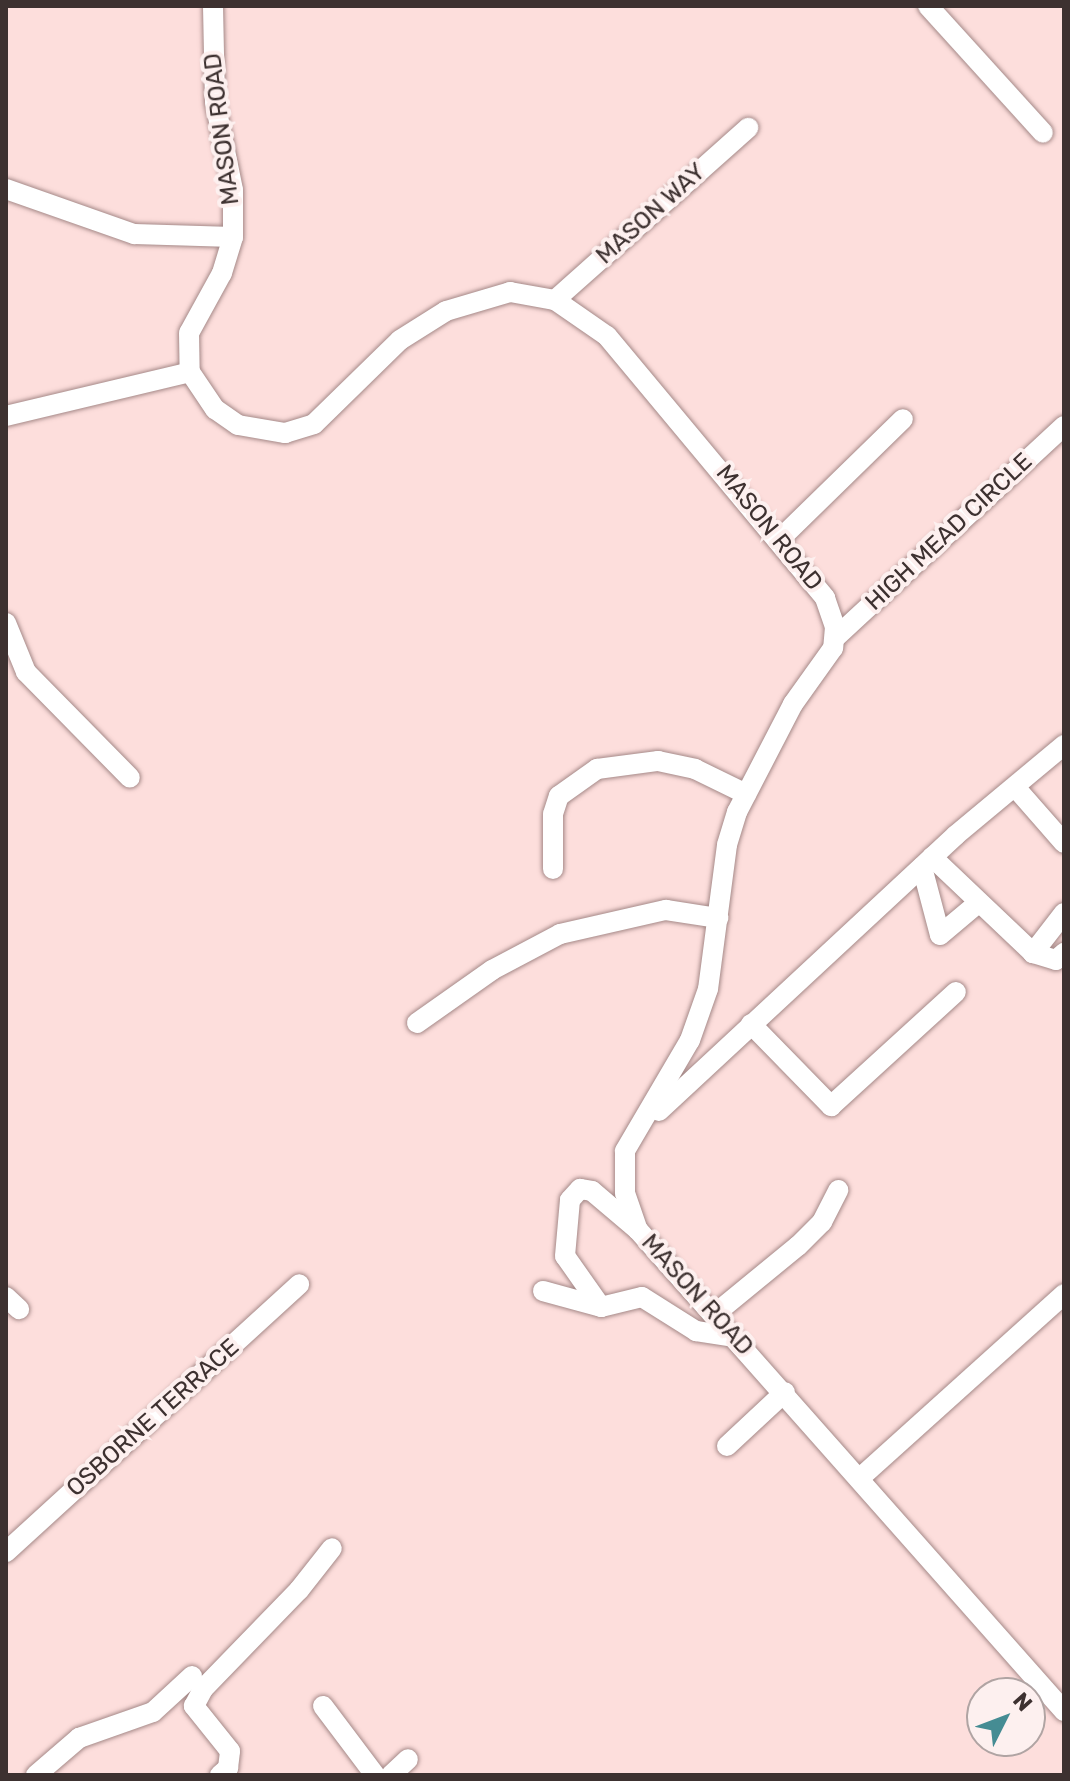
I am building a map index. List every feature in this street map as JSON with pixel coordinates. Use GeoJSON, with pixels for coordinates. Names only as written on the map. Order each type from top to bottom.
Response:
{"type":"FeatureCollection","features":[{"type":"Feature","properties":{"kind":"street","name":"MASON ROAD"},"geometry":{"type":"LineString","coordinates":[[213,6],[215,102],[233,190],[233,237],[222,273],[189,333],[190,372],[209,403],[238,425],[285,433],[314,424],[400,340],[446,311],[510,292],[555,300],[607,336],[825,598],[835,638],[821,671],[793,704],[746,794],[727,845],[708,989],[690,1040],[644,1124],[625,1151],[625,1193],[638,1230],[716,1313],[1064,1711]]}},
{"type":"Feature","properties":{"kind":"street"},"geometry":{"type":"LineString","coordinates":[[928,6],[1043,133]]}},
{"type":"Feature","properties":{"kind":"street","name":"MASON WAY"},"geometry":{"type":"LineString","coordinates":[[555,300],[748,128]]}},
{"type":"Feature","properties":{"kind":"street"},"geometry":{"type":"LineString","coordinates":[[6,189],[134,234],[233,237]]}},
{"type":"Feature","properties":{"kind":"street"},"geometry":{"type":"LineString","coordinates":[[6,416],[190,372]]}},
{"type":"Feature","properties":{"kind":"street"},"geometry":{"type":"LineString","coordinates":[[779,540],[903,419]]}},
{"type":"Feature","properties":{"kind":"street","name":"HIGH MEAD CIRCLE"},"geometry":{"type":"LineString","coordinates":[[835,638],[1064,426]]}},
{"type":"Feature","properties":{"kind":"street"},"geometry":{"type":"LineString","coordinates":[[6,623],[26,672],[130,778]]}},
{"type":"Feature","properties":{"kind":"street"},"geometry":{"type":"LineString","coordinates":[[644,1124],[927,862],[1064,745]]}},
{"type":"Feature","properties":{"kind":"street"},"geometry":{"type":"LineString","coordinates":[[553,869],[552,826],[559,796],[597,769],[658,761],[695,769],[746,794]]}},
{"type":"Feature","properties":{"kind":"street"},"geometry":{"type":"LineString","coordinates":[[1015,787],[1064,843]]}},
{"type":"Feature","properties":{"kind":"street"},"geometry":{"type":"LineString","coordinates":[[927,862],[940,935],[977,904]]}},
{"type":"Feature","properties":{"kind":"street"},"geometry":{"type":"LineString","coordinates":[[927,862],[1033,953],[1056,960],[1064,953]]}},
{"type":"Feature","properties":{"kind":"street"},"geometry":{"type":"LineString","coordinates":[[417,1023],[492,970],[560,934],[666,910],[718,918]]}},
{"type":"Feature","properties":{"kind":"street"},"geometry":{"type":"LineString","coordinates":[[1033,953],[1064,913]]}},
{"type":"Feature","properties":{"kind":"street"},"geometry":{"type":"LineString","coordinates":[[751,1024],[831,1106],[956,992]]}},
{"type":"Feature","properties":{"kind":"street"},"geometry":{"type":"LineString","coordinates":[[601,1307],[565,1256],[570,1200],[580,1189],[592,1191],[638,1230]]}},
{"type":"Feature","properties":{"kind":"street"},"geometry":{"type":"LineString","coordinates":[[716,1313],[822,1222],[838,1190]]}},
{"type":"Feature","properties":{"kind":"street","name":"OSBORNE TERRACE"},"geometry":{"type":"LineString","coordinates":[[6,1552],[299,1284]]}},
{"type":"Feature","properties":{"kind":"street"},"geometry":{"type":"LineString","coordinates":[[543,1291],[601,1307],[642,1297],[696,1331],[734,1337]]}},
{"type":"Feature","properties":{"kind":"street"},"geometry":{"type":"LineString","coordinates":[[860,1478],[1064,1294]]}},
{"type":"Feature","properties":{"kind":"street"},"geometry":{"type":"LineString","coordinates":[[727,1446],[785,1392]]}},
{"type":"Feature","properties":{"kind":"street"},"geometry":{"type":"LineString","coordinates":[[220,1775],[228,1768],[230,1751],[194,1706],[203,1689],[299,1590],[332,1548]]}},
{"type":"Feature","properties":{"kind":"street"},"geometry":{"type":"LineString","coordinates":[[36,1775],[79,1738],[153,1712],[192,1676]]}},
{"type":"Feature","properties":{"kind":"street"},"geometry":{"type":"LineString","coordinates":[[323,1706],[375,1775]]}},
{"type":"Feature","properties":{"kind":"street"},"geometry":{"type":"LineString","coordinates":[[391,1775],[408,1759]]}}]}
